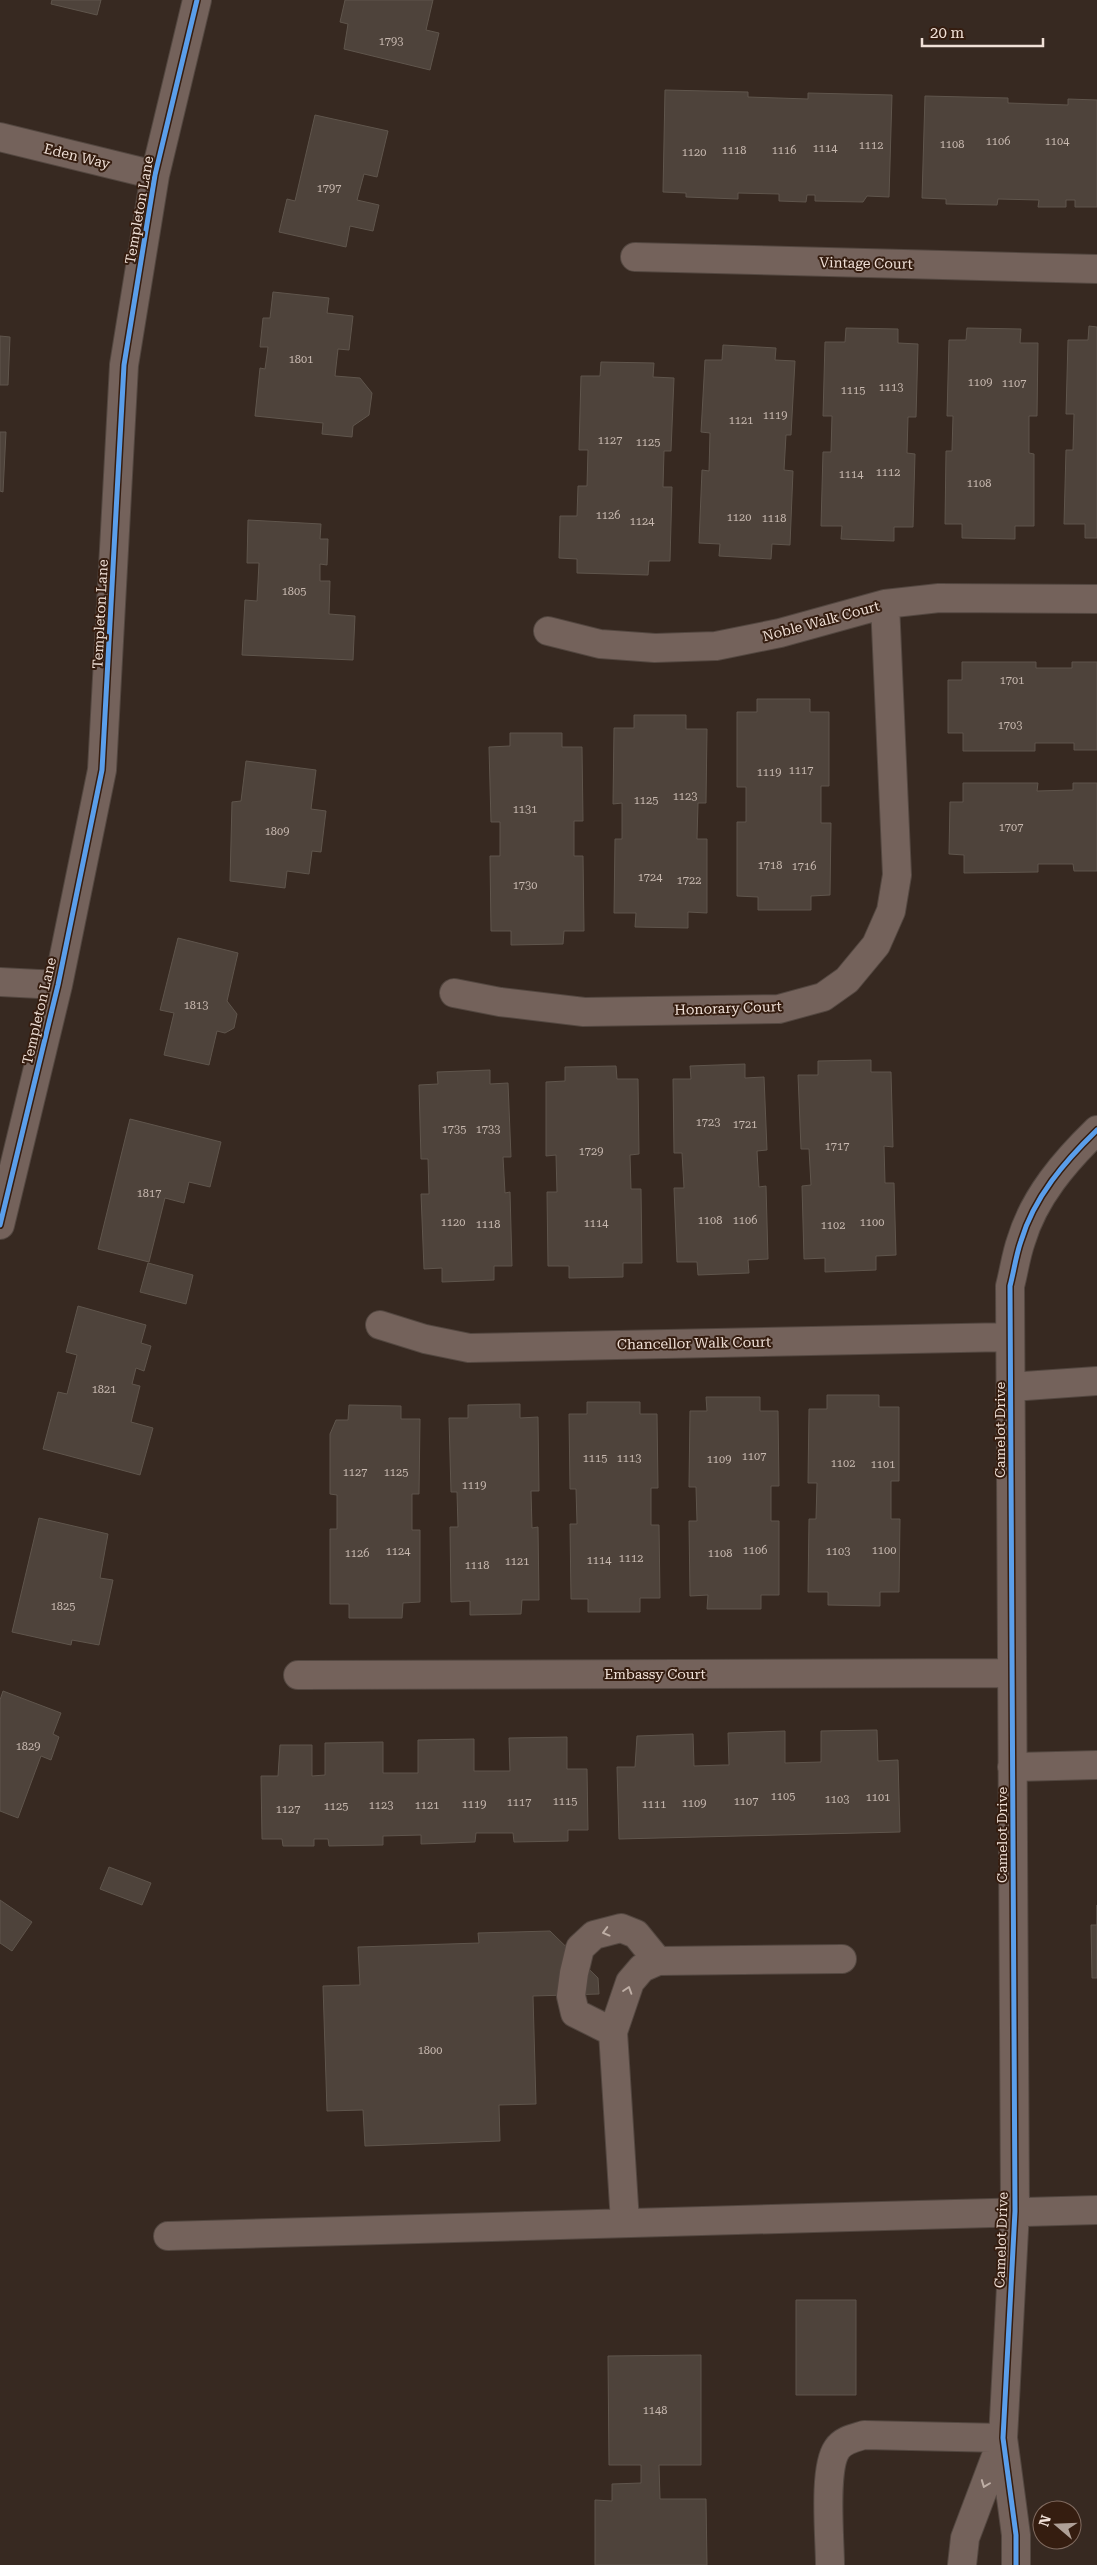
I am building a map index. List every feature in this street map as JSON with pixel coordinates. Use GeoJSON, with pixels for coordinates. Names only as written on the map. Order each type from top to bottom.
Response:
{"type":"FeatureCollection","features":[{"type":"Feature","properties":{"kind":"street","name":"Templeton Lane"},"geometry":{"type":"LineString","coordinates":[[0,1225],[58,986],[102,770],[124,365],[155,175],[197,0]]}},
{"type":"Feature","properties":{"kind":"street","name":"Eden Way"},"geometry":{"type":"LineString","coordinates":[[0,137],[155,175]]}},
{"type":"Feature","properties":{"kind":"street","name":"Vintage Court"},"geometry":{"type":"LineString","coordinates":[[635,257],[1097,269]]}},
{"type":"Feature","properties":{"kind":"street","name":"Noble Walk Court"},"geometry":{"type":"LineString","coordinates":[[548,631],[600,644],[655,648],[716,646],[780,632],[885,604],[939,598],[1097,599]]}},
{"type":"Feature","properties":{"kind":"street","name":"Honorary Court"},"geometry":{"type":"LineString","coordinates":[[454,993],[500,1002],[584,1012],[779,1009],[823,997],[847,980],[876,945],[891,911],[897,874],[885,604]]}},
{"type":"Feature","properties":{"kind":"street"},"geometry":{"type":"LineString","coordinates":[[0,982],[58,986]]}},
{"type":"Feature","properties":{"kind":"street","name":"Camelot Drive"},"geometry":{"type":"LineString","coordinates":[[1016,2565],[1016,2534],[1002,2438],[1015,2210],[1010,1286],[1021,1239],[1042,1196],[1070,1156],[1097,1130]]}},
{"type":"Feature","properties":{"kind":"street","name":"Chancellor Walk Court"},"geometry":{"type":"LineString","coordinates":[[380,1325],[425,1339],[469,1348],[1010,1337]]}},
{"type":"Feature","properties":{"kind":"street"},"geometry":{"type":"LineString","coordinates":[[1011,1386],[1097,1381]]}},
{"type":"Feature","properties":{"kind":"street","name":"Embassy Court"},"geometry":{"type":"LineString","coordinates":[[298,1676],[1012,1674]]}},
{"type":"Feature","properties":{"kind":"street"},"geometry":{"type":"LineString","coordinates":[[1012,1767],[1097,1765]]}},
{"type":"Feature","properties":{"kind":"street"},"geometry":{"type":"LineString","coordinates":[[613,2032],[576,2012],[570,1996],[580,1948],[594,1935],[621,1928],[636,1934],[658,1961]]}},
{"type":"Feature","properties":{"kind":"street"},"geometry":{"type":"LineString","coordinates":[[625,2222],[613,2032],[630,1982],[642,1968],[658,1961],[842,1959]]}},
{"type":"Feature","properties":{"kind":"street"},"geometry":{"type":"LineString","coordinates":[[168,2236],[1015,2210],[1097,2210]]}},
{"type":"Feature","properties":{"kind":"street"},"geometry":{"type":"LineString","coordinates":[[830,2565],[829,2466],[837,2448],[849,2439],[864,2435],[1002,2438]]}},
{"type":"Feature","properties":{"kind":"street","name":"Camelot Drive"},"geometry":{"type":"LineString","coordinates":[[962,2565],[965,2538],[1002,2438]]}},
{"type":"Feature","properties":{"kind":"building"},"geometry":{"type":"Polygon","coordinates":[[[52,0],[101,0],[97,15],[51,4],[52,0]]]}},
{"type":"Feature","properties":{"kind":"building"},"geometry":{"type":"Polygon","coordinates":[[[345,0],[433,0],[426,30],[439,33],[430,70],[344,49],[348,24],[340,22],[345,0]]]}},
{"type":"Feature","properties":{"kind":"building"},"geometry":{"type":"Polygon","coordinates":[[[665,90],[748,92],[748,97],[808,99],[808,93],[892,95],[889,197],[867,196],[863,202],[815,201],[815,195],[807,195],[806,202],[779,201],[779,194],[738,193],[738,199],[686,197],[686,193],[663,192],[665,90]]]}},
{"type":"Feature","properties":{"kind":"building"},"geometry":{"type":"Polygon","coordinates":[[[925,96],[1008,98],[1008,103],[1068,105],[1068,99],[1097,100],[1097,207],[1075,207],[1075,200],[1066,200],[1066,207],[1038,207],[1039,200],[998,199],[997,205],[946,204],[946,199],[922,198],[925,96]]]}},
{"type":"Feature","properties":{"kind":"building"},"geometry":{"type":"Polygon","coordinates":[[[315,115],[388,131],[377,177],[364,174],[357,200],[379,205],[373,231],[350,226],[346,247],[279,232],[287,199],[295,201],[315,115]]]}},
{"type":"Feature","properties":{"kind":"building"},"geometry":{"type":"Polygon","coordinates":[[[273,292],[329,298],[327,313],[353,316],[349,350],[338,349],[335,376],[360,378],[372,393],[369,415],[353,426],[352,437],[322,434],[323,423],[255,416],[260,368],[265,369],[268,347],[260,347],[263,318],[270,318],[273,292]]]}},
{"type":"Feature","properties":{"kind":"building"},"geometry":{"type":"Polygon","coordinates":[[[1089,326],[1097,327],[1097,538],[1085,538],[1085,524],[1064,524],[1066,450],[1073,450],[1074,414],[1066,414],[1068,340],[1088,340],[1089,326]]]}},
{"type":"Feature","properties":{"kind":"building"},"geometry":{"type":"Polygon","coordinates":[[[846,328],[898,329],[898,343],[918,344],[916,417],[908,417],[907,453],[915,454],[913,527],[894,527],[894,541],[841,539],[842,526],[821,526],[823,452],[831,452],[832,416],[823,416],[825,342],[845,342],[846,328]]]}},
{"type":"Feature","properties":{"kind":"building"},"geometry":{"type":"Polygon","coordinates":[[[967,328],[1021,329],[1020,343],[1038,343],[1037,416],[1029,416],[1029,453],[1034,454],[1034,526],[1015,526],[1015,539],[962,538],[962,524],[945,524],[946,451],[952,451],[953,416],[947,416],[949,340],[966,340],[967,328]]]}},
{"type":"Feature","properties":{"kind":"building"},"geometry":{"type":"Polygon","coordinates":[[[0,336],[10,337],[8,385],[0,385],[0,336]]]}},
{"type":"Feature","properties":{"kind":"building"},"geometry":{"type":"Polygon","coordinates":[[[723,345],[776,348],[775,360],[795,361],[791,435],[786,435],[784,470],[793,471],[790,545],[772,544],[771,559],[719,556],[720,544],[699,543],[702,470],[709,471],[710,433],[701,432],[705,360],[722,360],[723,345]]]}},
{"type":"Feature","properties":{"kind":"building"},"geometry":{"type":"Polygon","coordinates":[[[601,362],[654,363],[653,377],[674,378],[671,451],[664,451],[663,487],[672,487],[670,561],[649,561],[648,575],[577,573],[577,559],[559,558],[560,516],[577,516],[578,486],[587,486],[588,450],[579,450],[581,376],[600,376],[601,362]]]}},
{"type":"Feature","properties":{"kind":"building"},"geometry":{"type":"Polygon","coordinates":[[[0,432],[6,432],[3,492],[0,491],[0,432]]]}},
{"type":"Feature","properties":{"kind":"building"},"geometry":{"type":"Polygon","coordinates":[[[248,520],[321,524],[320,539],[328,539],[327,565],[320,564],[320,581],[330,581],[329,614],[355,616],[353,660],[242,655],[245,600],[257,601],[259,563],[247,563],[248,520]]]}},
{"type":"Feature","properties":{"kind":"building"},"geometry":{"type":"Polygon","coordinates":[[[962,662],[1036,662],[1036,668],[1072,668],[1072,662],[1097,662],[1097,750],[1074,750],[1074,743],[1035,743],[1035,751],[963,751],[963,733],[948,733],[948,680],[962,680],[962,662]]]}},
{"type":"Feature","properties":{"kind":"building"},"geometry":{"type":"Polygon","coordinates":[[[757,699],[810,699],[810,712],[829,712],[829,786],[821,786],[821,823],[831,823],[830,895],[811,896],[811,910],[758,910],[758,897],[737,896],[737,822],[746,822],[746,787],[737,787],[737,712],[757,712],[757,699]]]}},
{"type":"Feature","properties":{"kind":"building"},"geometry":{"type":"Polygon","coordinates":[[[634,715],[686,715],[686,729],[707,729],[706,803],[698,803],[697,839],[707,839],[707,913],[688,912],[688,928],[635,927],[636,913],[614,913],[615,839],[622,839],[622,803],[613,804],[614,728],[634,728],[634,715]]]}},
{"type":"Feature","properties":{"kind":"building"},"geometry":{"type":"Polygon","coordinates":[[[510,733],[562,733],[562,747],[582,747],[583,821],[574,821],[574,856],[583,856],[584,931],[564,931],[563,944],[511,945],[511,931],[491,931],[490,856],[500,856],[500,822],[491,822],[489,747],[510,746],[510,733]]]}},
{"type":"Feature","properties":{"kind":"building"},"geometry":{"type":"Polygon","coordinates":[[[246,761],[316,770],[311,809],[326,811],[321,852],[312,851],[309,874],[287,871],[285,888],[230,881],[232,802],[241,801],[246,761]]]}},
{"type":"Feature","properties":{"kind":"building"},"geometry":{"type":"Polygon","coordinates":[[[963,783],[1038,783],[1037,791],[1073,790],[1073,783],[1097,783],[1097,871],[1074,871],[1073,864],[1038,864],[1038,872],[964,873],[964,855],[949,854],[950,802],[963,802],[963,783]]]}},
{"type":"Feature","properties":{"kind":"building"},"geometry":{"type":"Polygon","coordinates":[[[178,938],[238,953],[227,1001],[237,1014],[234,1028],[225,1033],[217,1031],[209,1065],[164,1055],[174,1013],[160,1010],[178,938]]]}},
{"type":"Feature","properties":{"kind":"building"},"geometry":{"type":"Polygon","coordinates":[[[871,1060],[871,1072],[891,1072],[893,1147],[884,1146],[885,1183],[894,1183],[896,1255],[876,1256],[876,1270],[825,1272],[825,1258],[804,1259],[802,1186],[811,1185],[809,1149],[801,1149],[798,1075],[818,1075],[818,1061],[871,1060]]]}},
{"type":"Feature","properties":{"kind":"building"},"geometry":{"type":"Polygon","coordinates":[[[745,1064],[745,1078],[764,1077],[767,1150],[757,1151],[759,1187],[766,1186],[768,1259],[748,1260],[749,1273],[698,1275],[697,1262],[677,1262],[674,1188],[684,1188],[682,1153],[674,1153],[673,1079],[691,1079],[690,1066],[745,1064]]]}},
{"type":"Feature","properties":{"kind":"building"},"geometry":{"type":"Polygon","coordinates":[[[616,1066],[617,1079],[638,1079],[639,1154],[630,1155],[631,1189],[641,1189],[642,1263],[623,1263],[623,1277],[569,1278],[569,1266],[548,1266],[547,1192],[557,1192],[556,1155],[546,1156],[546,1082],[565,1081],[565,1067],[616,1066]]]}},
{"type":"Feature","properties":{"kind":"building"},"geometry":{"type":"Polygon","coordinates":[[[490,1070],[490,1084],[508,1083],[511,1157],[503,1157],[505,1193],[510,1192],[512,1266],[494,1266],[494,1280],[442,1282],[442,1268],[424,1269],[421,1194],[429,1194],[428,1159],[421,1159],[419,1085],[438,1084],[437,1072],[490,1070]]]}},
{"type":"Feature","properties":{"kind":"building"},"geometry":{"type":"Polygon","coordinates":[[[130,1119],[221,1142],[210,1187],[189,1182],[184,1203],[165,1198],[149,1262],[98,1249],[130,1119]]]}},
{"type":"Feature","properties":{"kind":"building"},"geometry":{"type":"Polygon","coordinates":[[[148,1263],[193,1275],[186,1304],[140,1292],[148,1263]]]}},
{"type":"Feature","properties":{"kind":"building"},"geometry":{"type":"Polygon","coordinates":[[[78,1306],[146,1325],[141,1343],[151,1346],[144,1371],[136,1368],[132,1384],[140,1386],[131,1422],[153,1428],[140,1475],[43,1449],[58,1392],[67,1394],[77,1355],[66,1352],[78,1306]]]}},
{"type":"Feature","properties":{"kind":"building"},"geometry":{"type":"Polygon","coordinates":[[[827,1395],[879,1395],[879,1407],[899,1407],[899,1481],[891,1481],[891,1519],[900,1519],[899,1592],[880,1592],[880,1606],[828,1605],[828,1592],[808,1592],[809,1519],[816,1519],[817,1483],[808,1483],[809,1409],[827,1409],[827,1395]]]}},
{"type":"Feature","properties":{"kind":"building"},"geometry":{"type":"Polygon","coordinates":[[[706,1397],[760,1397],[760,1411],[778,1411],[779,1486],[771,1486],[771,1521],[779,1521],[779,1595],[761,1595],[761,1609],[707,1609],[708,1595],[690,1596],[689,1521],[697,1521],[696,1487],[689,1487],[690,1411],[707,1411],[706,1397]]]}},
{"type":"Feature","properties":{"kind":"building"},"geometry":{"type":"Polygon","coordinates":[[[587,1402],[640,1402],[640,1414],[657,1414],[658,1488],[651,1488],[651,1525],[659,1525],[660,1598],[640,1598],[640,1612],[588,1612],[588,1599],[571,1599],[570,1524],[577,1524],[576,1489],[570,1489],[569,1414],[587,1414],[587,1402]]]}},
{"type":"Feature","properties":{"kind":"building"},"geometry":{"type":"Polygon","coordinates":[[[520,1404],[520,1418],[538,1417],[539,1491],[531,1491],[532,1528],[538,1527],[539,1600],[522,1600],[521,1614],[470,1615],[470,1601],[451,1602],[450,1527],[458,1527],[457,1492],[451,1492],[449,1418],[468,1418],[468,1405],[520,1404]]]}},
{"type":"Feature","properties":{"kind":"building"},"geometry":{"type":"Polygon","coordinates":[[[349,1405],[401,1406],[401,1419],[420,1419],[419,1494],[412,1494],[412,1530],[420,1530],[420,1602],[403,1603],[402,1618],[349,1618],[349,1604],[330,1604],[330,1529],[337,1529],[337,1495],[330,1494],[330,1434],[336,1420],[348,1420],[349,1405]]]}},
{"type":"Feature","properties":{"kind":"building"},"geometry":{"type":"Polygon","coordinates":[[[39,1518],[108,1534],[100,1578],[113,1580],[99,1645],[72,1640],[71,1645],[12,1632],[39,1518]]]}},
{"type":"Feature","properties":{"kind":"building"},"geometry":{"type":"Polygon","coordinates":[[[3,1691],[61,1713],[53,1734],[59,1737],[51,1760],[41,1756],[18,1818],[0,1811],[0,1700],[3,1691]]]}},
{"type":"Feature","properties":{"kind":"building"},"geometry":{"type":"Polygon","coordinates":[[[877,1730],[878,1761],[898,1760],[900,1832],[619,1839],[617,1767],[635,1767],[637,1736],[693,1734],[694,1766],[729,1765],[728,1733],[785,1731],[785,1763],[821,1762],[821,1731],[877,1730]]]}},
{"type":"Feature","properties":{"kind":"building"},"geometry":{"type":"Polygon","coordinates":[[[567,1737],[567,1769],[587,1769],[588,1830],[568,1830],[568,1841],[514,1842],[513,1833],[476,1833],[475,1842],[421,1844],[421,1835],[383,1836],[383,1845],[329,1846],[328,1839],[314,1839],[314,1846],[283,1846],[282,1839],[262,1839],[261,1776],[278,1776],[280,1745],[312,1745],[312,1776],[325,1775],[325,1743],[383,1742],[383,1773],[418,1773],[418,1740],[474,1739],[474,1771],[510,1771],[509,1738],[567,1737]]]}},
{"type":"Feature","properties":{"kind":"building"},"geometry":{"type":"Polygon","coordinates":[[[109,1867],[151,1883],[142,1905],[100,1889],[109,1867]]]}},
{"type":"Feature","properties":{"kind":"building"},"geometry":{"type":"Polygon","coordinates":[[[0,1900],[32,1922],[12,1951],[0,1943],[0,1900]]]}},
{"type":"Feature","properties":{"kind":"building"},"geometry":{"type":"Polygon","coordinates":[[[1091,1925],[1097,1925],[1097,1978],[1092,1978],[1091,1925]]]}},
{"type":"Feature","properties":{"kind":"building"},"geometry":{"type":"Polygon","coordinates":[[[550,1931],[598,1978],[599,1994],[533,1996],[536,2104],[499,2105],[500,2141],[365,2146],[363,2110],[327,2111],[323,1986],[360,1985],[358,1947],[479,1943],[478,1933],[550,1931]]]}},
{"type":"Feature","properties":{"kind":"building"},"geometry":{"type":"Polygon","coordinates":[[[796,2300],[856,2300],[856,2395],[796,2395],[796,2300]]]}},
{"type":"Feature","properties":{"kind":"building"},"geometry":{"type":"Polygon","coordinates":[[[701,2355],[701,2465],[659,2465],[660,2499],[706,2499],[707,2565],[595,2565],[595,2500],[612,2501],[612,2484],[641,2483],[641,2465],[609,2465],[608,2356],[701,2355]]]}},
{"type":"Feature","properties":{"kind":"cycle path"},"geometry":{"type":"LineString","coordinates":[[0,1225],[58,985],[102,770],[124,365],[155,175],[197,0]]}},
{"type":"Feature","properties":{"kind":"cycle path"},"geometry":{"type":"LineString","coordinates":[[1016,2565],[1016,2535],[1003,2438],[1015,2211],[1010,1286],[1019,1246],[1034,1209],[1062,1167],[1097,1130]]}}]}
